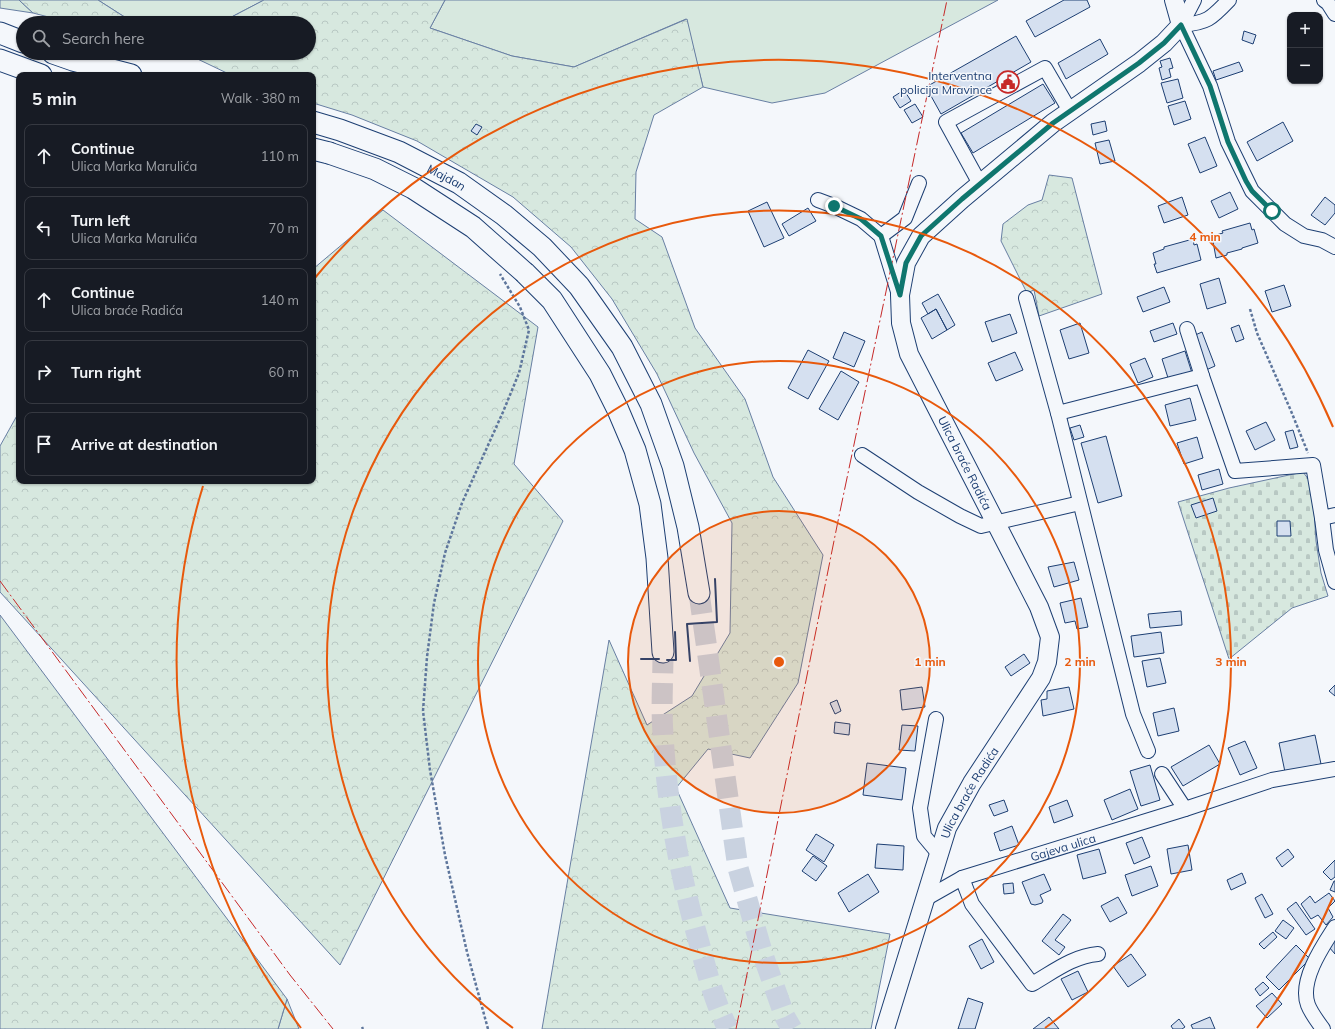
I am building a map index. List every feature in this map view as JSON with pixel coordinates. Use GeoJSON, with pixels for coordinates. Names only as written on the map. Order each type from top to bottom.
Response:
{"type":"FeatureCollection","features":[{"type":"Feature","properties":{"kind":"highway"},"geometry":{"type":"LineString","coordinates":[[0,33],[16,39]]}},
{"type":"Feature","properties":{"kind":"highway"},"geometry":{"type":"LineString","coordinates":[[0,60],[33,72]]}},
{"type":"Feature","properties":{"kind":"highway"},"geometry":{"type":"LineString","coordinates":[[73,60],[119,72]]}},
{"type":"Feature","properties":{"kind":"highway","name":"Majdan"},"geometry":{"type":"LineString","coordinates":[[316,123],[340,130],[399,152],[459,183],[504,215],[542,247],[579,286],[622,347],[650,404],[673,466],[688,527],[699,593]]}},
{"type":"Feature","properties":{"kind":"highway"},"geometry":{"type":"LineString","coordinates":[[321,151],[374,169],[413,188],[473,227],[525,273],[552,300],[600,374],[618,410],[635,450],[650,504],[657,558],[663,652]]}},
{"type":"Feature","properties":{"kind":"main road"},"geometry":{"type":"LineString","coordinates":[[1174,0],[1181,25]]}},
{"type":"Feature","properties":{"kind":"main road","name":"Ulica braće Radića"},"geometry":{"type":"LineString","coordinates":[[925,899],[947,828],[968,789],[1041,678],[1047,662],[1050,637],[1040,607],[909,354],[901,323],[900,295],[906,263],[921,236],[980,184],[1053,123],[1139,63],[1164,43],[1181,25]]}},
{"type":"Feature","properties":{"kind":"main road"},"geometry":{"type":"LineString","coordinates":[[885,1029],[925,899]]}},
{"type":"Feature","properties":{"kind":"street"},"geometry":{"type":"LineString","coordinates":[[1181,25],[1194,0]]}},
{"type":"Feature","properties":{"kind":"street"},"geometry":{"type":"LineString","coordinates":[[1181,25],[1198,24],[1213,17],[1229,0]]}},
{"type":"Feature","properties":{"kind":"street"},"geometry":{"type":"LineString","coordinates":[[1324,0],[1328,3],[1335,14]]}},
{"type":"Feature","properties":{"kind":"street"},"geometry":{"type":"LineString","coordinates":[[1181,25],[1210,86],[1228,142],[1252,191],[1284,224],[1304,236],[1322,240],[1335,247]]}},
{"type":"Feature","properties":{"kind":"street"},"geometry":{"type":"LineString","coordinates":[[980,184],[946,122],[1045,68],[1070,111]]}},
{"type":"Feature","properties":{"kind":"street"},"geometry":{"type":"LineString","coordinates":[[881,236],[905,218],[920,183]]}},
{"type":"Feature","properties":{"kind":"street"},"geometry":{"type":"LineString","coordinates":[[818,200],[861,219],[881,236],[900,295]]}},
{"type":"Feature","properties":{"kind":"street"},"geometry":{"type":"LineString","coordinates":[[1026,298],[1058,413],[1133,714],[1148,751]]}},
{"type":"Feature","properties":{"kind":"street"},"geometry":{"type":"LineString","coordinates":[[1187,329],[1235,471],[1313,465],[1329,517],[1326,550],[1335,582]]}},
{"type":"Feature","properties":{"kind":"street"},"geometry":{"type":"LineString","coordinates":[[1058,413],[1202,376]]}},
{"type":"Feature","properties":{"kind":"street"},"geometry":{"type":"LineString","coordinates":[[862,455],[918,492],[981,526],[1080,503]]}},
{"type":"Feature","properties":{"kind":"street","name":"Ulica braće Radića"},"geometry":{"type":"LineString","coordinates":[[936,718],[920,808],[924,836],[939,854]]}},
{"type":"Feature","properties":{"kind":"street","name":"Gajeva ulica"},"geometry":{"type":"LineString","coordinates":[[925,899],[962,878],[1185,809],[1272,780],[1335,769]]}},
{"type":"Feature","properties":{"kind":"street"},"geometry":{"type":"LineString","coordinates":[[1162,774],[1185,809]]}},
{"type":"Feature","properties":{"kind":"street"},"geometry":{"type":"LineString","coordinates":[[962,878],[972,904],[1032,984],[1071,961],[1088,955],[1098,954]]}},
{"type":"Feature","properties":{"kind":"street"},"geometry":{"type":"LineString","coordinates":[[1323,1029],[1308,1006],[1306,992],[1308,978],[1323,946],[1335,928]]}},
{"type":"Feature","properties":{"kind":"path"},"geometry":{"type":"LineString","coordinates":[[1250,309],[1257,333],[1313,465]]}},
{"type":"Feature","properties":{"kind":"path"},"geometry":{"type":"LineString","coordinates":[[488,1029],[467,952],[445,855],[430,770],[423,711],[426,657],[434,603],[445,553],[462,502],[519,373],[529,330]]}},
{"type":"Feature","properties":{"kind":"green space"},"geometry":{"type":"Polygon","coordinates":[[[0,0],[19,0],[33,13],[0,8],[0,0]]]}},
{"type":"Feature","properties":{"kind":"green space"},"geometry":{"type":"Polygon","coordinates":[[[19,0],[98,0],[123,16],[45,16],[33,13],[19,0]]]}},
{"type":"Feature","properties":{"kind":"green space"},"geometry":{"type":"Polygon","coordinates":[[[98,0],[264,0],[233,16],[123,16],[98,0]]]}},
{"type":"Feature","properties":{"kind":"green space"},"geometry":{"type":"Polygon","coordinates":[[[264,0],[445,0],[430,28],[512,56],[574,67],[687,19],[703,87],[654,115],[636,172],[635,219],[662,237],[695,328],[745,399],[773,477],[823,555],[798,683],[750,758],[708,749],[676,788],[730,908],[890,934],[871,1029],[542,1029],[609,640],[647,725],[692,696],[730,633],[732,523],[694,453],[657,374],[612,299],[571,247],[513,197],[417,141],[352,115],[316,104],[316,72],[225,72],[200,60],[316,60],[316,16],[233,16],[264,0]]]}},
{"type":"Feature","properties":{"kind":"green space"},"geometry":{"type":"Polygon","coordinates":[[[445,0],[998,0],[825,93],[772,103],[703,87],[686,19],[574,67],[512,56],[430,28],[445,0]]]}},
{"type":"Feature","properties":{"kind":"green space"},"geometry":{"type":"Polygon","coordinates":[[[1049,175],[1072,178],[1102,294],[1039,316],[1034,290],[1027,293],[1001,241],[1003,224],[1028,205],[1042,200],[1049,175]]]}},
{"type":"Feature","properties":{"kind":"green space"},"geometry":{"type":"Polygon","coordinates":[[[383,210],[538,327],[514,464],[563,521],[340,965],[0,592],[0,446],[16,417],[16,484],[316,484],[316,266],[383,210]]]}},
{"type":"Feature","properties":{"kind":"green space"},"geometry":{"type":"Polygon","coordinates":[[[1303,472],[1309,480],[1321,573],[1328,596],[1292,608],[1229,659],[1178,502],[1229,488],[1303,472]]]}},
{"type":"Feature","properties":{"kind":"green space"},"geometry":{"type":"Polygon","coordinates":[[[0,615],[287,999],[278,1029],[0,1029],[0,615]]]}},
{"type":"Feature","properties":{"kind":"green space"},"geometry":{"type":"Polygon","coordinates":[[[287,999],[299,1029],[278,1029],[287,999]]]}},
{"type":"Feature","properties":{"kind":"building"},"geometry":{"type":"Polygon","coordinates":[[[1064,0],[1087,0],[1090,7],[1035,37],[1026,21],[1064,0]]]}},
{"type":"Feature","properties":{"kind":"building"},"geometry":{"type":"Polygon","coordinates":[[[1244,31],[1256,35],[1253,44],[1242,40],[1244,31]]]}},
{"type":"Feature","properties":{"kind":"building"},"geometry":{"type":"Polygon","coordinates":[[[1016,36],[1031,62],[941,114],[926,87],[1016,36]]]}},
{"type":"Feature","properties":{"kind":"building"},"geometry":{"type":"Polygon","coordinates":[[[1100,39],[1108,54],[1066,79],[1058,63],[1100,39]]]}},
{"type":"Feature","properties":{"kind":"building"},"geometry":{"type":"Polygon","coordinates":[[[1170,58],[1173,68],[1169,69],[1171,77],[1162,80],[1159,68],[1162,67],[1160,61],[1170,58]]]}},
{"type":"Feature","properties":{"kind":"building"},"geometry":{"type":"Polygon","coordinates":[[[1239,62],[1243,71],[1216,80],[1213,71],[1239,62]]]}},
{"type":"Feature","properties":{"kind":"building"},"geometry":{"type":"Polygon","coordinates":[[[1178,79],[1183,98],[1167,103],[1161,83],[1178,79]]]}},
{"type":"Feature","properties":{"kind":"building"},"geometry":{"type":"Polygon","coordinates":[[[1043,84],[1055,103],[973,153],[961,133],[1043,84]]]}},
{"type":"Feature","properties":{"kind":"building"},"geometry":{"type":"Polygon","coordinates":[[[904,90],[911,101],[900,108],[893,97],[904,90]]]}},
{"type":"Feature","properties":{"kind":"building"},"geometry":{"type":"Polygon","coordinates":[[[1185,101],[1191,119],[1174,125],[1168,106],[1185,101]]]}},
{"type":"Feature","properties":{"kind":"building"},"geometry":{"type":"Polygon","coordinates":[[[915,104],[923,117],[912,123],[904,110],[915,104]]]}},
{"type":"Feature","properties":{"kind":"building"},"geometry":{"type":"Polygon","coordinates":[[[1105,121],[1107,131],[1093,135],[1091,124],[1105,121]]]}},
{"type":"Feature","properties":{"kind":"building"},"geometry":{"type":"Polygon","coordinates":[[[1283,122],[1293,141],[1257,161],[1247,142],[1283,122]]]}},
{"type":"Feature","properties":{"kind":"building"},"geometry":{"type":"Polygon","coordinates":[[[476,124],[482,127],[477,135],[471,131],[476,124]]]}},
{"type":"Feature","properties":{"kind":"building"},"geometry":{"type":"Polygon","coordinates":[[[1205,137],[1217,166],[1200,173],[1188,144],[1205,137]]]}},
{"type":"Feature","properties":{"kind":"building"},"geometry":{"type":"Polygon","coordinates":[[[1109,140],[1115,161],[1100,164],[1095,143],[1109,140]]]}},
{"type":"Feature","properties":{"kind":"building"},"geometry":{"type":"Polygon","coordinates":[[[1230,192],[1238,209],[1219,218],[1211,201],[1230,192]]]}},
{"type":"Feature","properties":{"kind":"building"},"geometry":{"type":"Polygon","coordinates":[[[1182,197],[1188,215],[1164,223],[1158,206],[1182,197]]]}},
{"type":"Feature","properties":{"kind":"building"},"geometry":{"type":"Polygon","coordinates":[[[1325,197],[1335,205],[1335,213],[1325,225],[1311,215],[1325,197]]]}},
{"type":"Feature","properties":{"kind":"building"},"geometry":{"type":"Polygon","coordinates":[[[767,202],[784,238],[764,247],[748,211],[767,202]]]}},
{"type":"Feature","properties":{"kind":"building"},"geometry":{"type":"Polygon","coordinates":[[[808,208],[816,221],[789,236],[782,224],[808,208]]]}},
{"type":"Feature","properties":{"kind":"building"},"geometry":{"type":"Polygon","coordinates":[[[1250,223],[1252,230],[1254,229],[1258,243],[1216,258],[1212,236],[1223,233],[1222,231],[1250,223]]]}},
{"type":"Feature","properties":{"kind":"building"},"geometry":{"type":"Polygon","coordinates":[[[1193,239],[1194,245],[1197,244],[1201,260],[1157,273],[1153,253],[1164,249],[1164,247],[1193,239]]]}},
{"type":"Feature","properties":{"kind":"building"},"geometry":{"type":"Polygon","coordinates":[[[1219,278],[1226,303],[1207,309],[1200,284],[1219,278]]]}},
{"type":"Feature","properties":{"kind":"building"},"geometry":{"type":"Polygon","coordinates":[[[1284,285],[1291,306],[1272,312],[1265,291],[1284,285]]]}},
{"type":"Feature","properties":{"kind":"building"},"geometry":{"type":"Polygon","coordinates":[[[1164,287],[1170,302],[1143,312],[1137,297],[1164,287]]]}},
{"type":"Feature","properties":{"kind":"building"},"geometry":{"type":"Polygon","coordinates":[[[938,294],[955,325],[947,330],[936,309],[928,314],[922,303],[938,294]]]}},
{"type":"Feature","properties":{"kind":"building"},"geometry":{"type":"Polygon","coordinates":[[[936,309],[947,330],[932,339],[921,318],[936,309]]]}},
{"type":"Feature","properties":{"kind":"building"},"geometry":{"type":"Polygon","coordinates":[[[1010,314],[1017,333],[992,342],[985,322],[1010,314]]]}},
{"type":"Feature","properties":{"kind":"building"},"geometry":{"type":"Polygon","coordinates":[[[1080,323],[1089,353],[1069,359],[1060,330],[1080,323]]]}},
{"type":"Feature","properties":{"kind":"building"},"geometry":{"type":"Polygon","coordinates":[[[1173,323],[1177,334],[1154,342],[1150,331],[1173,323]]]}},
{"type":"Feature","properties":{"kind":"building"},"geometry":{"type":"Polygon","coordinates":[[[1239,325],[1244,339],[1236,342],[1231,328],[1239,325]]]}},
{"type":"Feature","properties":{"kind":"building"},"geometry":{"type":"Polygon","coordinates":[[[844,332],[865,341],[854,367],[833,358],[844,332]]]}},
{"type":"Feature","properties":{"kind":"building"},"geometry":{"type":"Polygon","coordinates":[[[1202,332],[1215,366],[1206,370],[1193,336],[1202,332]]]}},
{"type":"Feature","properties":{"kind":"building"},"geometry":{"type":"Polygon","coordinates":[[[808,350],[829,361],[808,399],[788,388],[808,350]]]}},
{"type":"Feature","properties":{"kind":"building"},"geometry":{"type":"Polygon","coordinates":[[[1185,351],[1192,373],[1169,381],[1162,359],[1185,351]]]}},
{"type":"Feature","properties":{"kind":"building"},"geometry":{"type":"Polygon","coordinates":[[[1015,352],[1023,370],[996,381],[988,363],[1015,352]]]}},
{"type":"Feature","properties":{"kind":"building"},"geometry":{"type":"Polygon","coordinates":[[[1145,358],[1153,377],[1138,383],[1130,364],[1145,358]]]}},
{"type":"Feature","properties":{"kind":"building"},"geometry":{"type":"Polygon","coordinates":[[[841,371],[859,382],[838,420],[819,409],[841,371]]]}},
{"type":"Feature","properties":{"kind":"building"},"geometry":{"type":"Polygon","coordinates":[[[1190,398],[1196,420],[1170,426],[1165,405],[1190,398]]]}},
{"type":"Feature","properties":{"kind":"building"},"geometry":{"type":"Polygon","coordinates":[[[1266,422],[1275,440],[1255,450],[1246,431],[1266,422]]]}},
{"type":"Feature","properties":{"kind":"building"},"geometry":{"type":"Polygon","coordinates":[[[1080,425],[1084,437],[1074,440],[1070,428],[1080,425]]]}},
{"type":"Feature","properties":{"kind":"building"},"geometry":{"type":"Polygon","coordinates":[[[1293,430],[1298,447],[1290,449],[1285,432],[1293,430]]]}},
{"type":"Feature","properties":{"kind":"building"},"geometry":{"type":"Polygon","coordinates":[[[1106,436],[1122,496],[1098,503],[1081,443],[1106,436]]]}},
{"type":"Feature","properties":{"kind":"building"},"geometry":{"type":"Polygon","coordinates":[[[1197,437],[1203,458],[1184,464],[1177,443],[1197,437]]]}},
{"type":"Feature","properties":{"kind":"building"},"geometry":{"type":"Polygon","coordinates":[[[1219,469],[1223,484],[1202,490],[1198,475],[1219,469]]]}},
{"type":"Feature","properties":{"kind":"building"},"geometry":{"type":"Polygon","coordinates":[[[1213,498],[1217,511],[1196,518],[1191,505],[1213,498]]]}},
{"type":"Feature","properties":{"kind":"building"},"geometry":{"type":"Polygon","coordinates":[[[1277,521],[1290,521],[1291,536],[1277,536],[1277,521]]]}},
{"type":"Feature","properties":{"kind":"building"},"geometry":{"type":"Polygon","coordinates":[[[1074,562],[1079,580],[1054,587],[1048,567],[1074,562]]]}},
{"type":"Feature","properties":{"kind":"building"},"geometry":{"type":"Polygon","coordinates":[[[1081,598],[1088,627],[1077,629],[1075,621],[1065,623],[1060,603],[1081,598]]]}},
{"type":"Feature","properties":{"kind":"building"},"geometry":{"type":"Polygon","coordinates":[[[1181,611],[1182,625],[1150,628],[1148,614],[1181,611]]]}},
{"type":"Feature","properties":{"kind":"building"},"geometry":{"type":"Polygon","coordinates":[[[1161,632],[1164,653],[1134,657],[1131,636],[1161,632]]]}},
{"type":"Feature","properties":{"kind":"building"},"geometry":{"type":"Polygon","coordinates":[[[1024,654],[1030,663],[1011,676],[1005,667],[1024,654]]]}},
{"type":"Feature","properties":{"kind":"building"},"geometry":{"type":"Polygon","coordinates":[[[1160,658],[1166,683],[1147,687],[1142,661],[1160,658]]]}},
{"type":"Feature","properties":{"kind":"building"},"geometry":{"type":"Polygon","coordinates":[[[1335,685],[1335,696],[1329,691],[1335,685]]]}},
{"type":"Feature","properties":{"kind":"building"},"geometry":{"type":"Polygon","coordinates":[[[922,687],[925,707],[902,710],[900,690],[922,687]]]}},
{"type":"Feature","properties":{"kind":"building"},"geometry":{"type":"Polygon","coordinates":[[[1069,687],[1074,709],[1043,716],[1041,700],[1047,699],[1047,691],[1069,687]]]}},
{"type":"Feature","properties":{"kind":"building"},"geometry":{"type":"Polygon","coordinates":[[[837,700],[841,711],[835,714],[830,703],[837,700]]]}},
{"type":"Feature","properties":{"kind":"building"},"geometry":{"type":"Polygon","coordinates":[[[1174,708],[1179,731],[1158,736],[1153,713],[1174,708]]]}},
{"type":"Feature","properties":{"kind":"building"},"geometry":{"type":"Polygon","coordinates":[[[835,722],[850,724],[849,735],[834,733],[835,722]]]}},
{"type":"Feature","properties":{"kind":"building"},"geometry":{"type":"Polygon","coordinates":[[[902,725],[918,726],[915,751],[899,750],[902,725]]]}},
{"type":"Feature","properties":{"kind":"building"},"geometry":{"type":"Polygon","coordinates":[[[1315,735],[1321,764],[1285,772],[1279,743],[1315,735]]]}},
{"type":"Feature","properties":{"kind":"building"},"geometry":{"type":"Polygon","coordinates":[[[1245,741],[1257,768],[1240,775],[1228,748],[1245,741]]]}},
{"type":"Feature","properties":{"kind":"building"},"geometry":{"type":"Polygon","coordinates":[[[1209,745],[1220,764],[1183,786],[1171,767],[1209,745]]]}},
{"type":"Feature","properties":{"kind":"building"},"geometry":{"type":"Polygon","coordinates":[[[867,763],[906,768],[902,800],[863,795],[867,763]]]}},
{"type":"Feature","properties":{"kind":"building"},"geometry":{"type":"Polygon","coordinates":[[[1150,765],[1160,800],[1141,806],[1130,771],[1150,765]]]}},
{"type":"Feature","properties":{"kind":"building"},"geometry":{"type":"Polygon","coordinates":[[[1130,789],[1138,809],[1112,820],[1104,800],[1130,789]]]}},
{"type":"Feature","properties":{"kind":"building"},"geometry":{"type":"Polygon","coordinates":[[[1004,800],[1008,811],[994,816],[989,805],[1004,800]]]}},
{"type":"Feature","properties":{"kind":"building"},"geometry":{"type":"Polygon","coordinates":[[[1067,800],[1073,816],[1054,823],[1049,807],[1067,800]]]}},
{"type":"Feature","properties":{"kind":"building"},"geometry":{"type":"Polygon","coordinates":[[[1012,826],[1019,845],[1000,851],[994,833],[1012,826]]]}},
{"type":"Feature","properties":{"kind":"building"},"geometry":{"type":"Polygon","coordinates":[[[816,834],[834,845],[824,862],[806,850],[816,834]]]}},
{"type":"Feature","properties":{"kind":"building"},"geometry":{"type":"Polygon","coordinates":[[[1142,837],[1150,857],[1134,864],[1126,843],[1142,837]]]}},
{"type":"Feature","properties":{"kind":"building"},"geometry":{"type":"Polygon","coordinates":[[[877,844],[904,846],[903,870],[875,868],[877,844]]]}},
{"type":"Feature","properties":{"kind":"building"},"geometry":{"type":"Polygon","coordinates":[[[1188,845],[1192,870],[1171,874],[1167,849],[1188,845]]]}},
{"type":"Feature","properties":{"kind":"building"},"geometry":{"type":"Polygon","coordinates":[[[1099,849],[1106,873],[1083,879],[1077,855],[1099,849]]]}},
{"type":"Feature","properties":{"kind":"building"},"geometry":{"type":"Polygon","coordinates":[[[1288,849],[1294,857],[1282,867],[1276,858],[1288,849]]]}},
{"type":"Feature","properties":{"kind":"building"},"geometry":{"type":"Polygon","coordinates":[[[813,856],[827,866],[816,881],[802,871],[813,856]]]}},
{"type":"Feature","properties":{"kind":"building"},"geometry":{"type":"Polygon","coordinates":[[[1335,860],[1335,877],[1331,880],[1323,872],[1335,860]]]}},
{"type":"Feature","properties":{"kind":"building"},"geometry":{"type":"Polygon","coordinates":[[[1151,866],[1158,886],[1132,896],[1125,875],[1151,866]]]}},
{"type":"Feature","properties":{"kind":"building"},"geometry":{"type":"Polygon","coordinates":[[[1242,873],[1246,883],[1231,890],[1227,880],[1242,873]]]}},
{"type":"Feature","properties":{"kind":"building"},"geometry":{"type":"Polygon","coordinates":[[[868,874],[879,892],[849,912],[838,893],[868,874]]]}},
{"type":"Feature","properties":{"kind":"building"},"geometry":{"type":"Polygon","coordinates":[[[1044,874],[1051,890],[1040,895],[1043,901],[1042,903],[1035,905],[1031,904],[1022,882],[1044,874]]]}},
{"type":"Feature","properties":{"kind":"building"},"geometry":{"type":"Polygon","coordinates":[[[1335,881],[1335,892],[1330,890],[1335,881]]]}},
{"type":"Feature","properties":{"kind":"building"},"geometry":{"type":"Polygon","coordinates":[[[1013,883],[1014,893],[1004,894],[1003,884],[1013,883]]]}},
{"type":"Feature","properties":{"kind":"building"},"geometry":{"type":"Polygon","coordinates":[[[1329,893],[1335,901],[1328,908],[1333,917],[1326,925],[1318,915],[1311,919],[1301,904],[1310,896],[1315,903],[1329,893]]]}},
{"type":"Feature","properties":{"kind":"building"},"geometry":{"type":"Polygon","coordinates":[[[1262,894],[1273,914],[1265,918],[1255,898],[1262,894]]]}},
{"type":"Feature","properties":{"kind":"building"},"geometry":{"type":"Polygon","coordinates":[[[1118,897],[1127,913],[1110,922],[1101,906],[1118,897]]]}},
{"type":"Feature","properties":{"kind":"building"},"geometry":{"type":"Polygon","coordinates":[[[1296,902],[1315,929],[1306,935],[1287,909],[1296,902]]]}},
{"type":"Feature","properties":{"kind":"building"},"geometry":{"type":"Polygon","coordinates":[[[1063,914],[1071,920],[1055,940],[1065,947],[1059,955],[1042,941],[1063,914]]]}},
{"type":"Feature","properties":{"kind":"building"},"geometry":{"type":"Polygon","coordinates":[[[1283,920],[1294,928],[1286,939],[1275,931],[1283,920]]]}},
{"type":"Feature","properties":{"kind":"building"},"geometry":{"type":"Polygon","coordinates":[[[1273,932],[1277,937],[1264,949],[1259,944],[1273,932]]]}},
{"type":"Feature","properties":{"kind":"building"},"geometry":{"type":"Polygon","coordinates":[[[982,939],[994,962],[981,969],[969,946],[982,939]]]}},
{"type":"Feature","properties":{"kind":"building"},"geometry":{"type":"Polygon","coordinates":[[[1335,941],[1335,954],[1329,947],[1335,941]]]}},
{"type":"Feature","properties":{"kind":"building"},"geometry":{"type":"Polygon","coordinates":[[[1296,945],[1310,959],[1279,990],[1266,977],[1296,945]]]}},
{"type":"Feature","properties":{"kind":"building"},"geometry":{"type":"Polygon","coordinates":[[[1131,954],[1146,975],[1128,987],[1113,966],[1131,954]]]}},
{"type":"Feature","properties":{"kind":"building"},"geometry":{"type":"Polygon","coordinates":[[[1078,971],[1088,992],[1072,1000],[1061,979],[1078,971]]]}},
{"type":"Feature","properties":{"kind":"building"},"geometry":{"type":"Polygon","coordinates":[[[1263,982],[1269,988],[1260,996],[1255,989],[1263,982]]]}},
{"type":"Feature","properties":{"kind":"building"},"geometry":{"type":"Polygon","coordinates":[[[1272,993],[1282,1004],[1267,1018],[1256,1006],[1272,993]]]}},
{"type":"Feature","properties":{"kind":"building"},"geometry":{"type":"Polygon","coordinates":[[[968,998],[983,1003],[975,1029],[958,1029],[968,998]]]}},
{"type":"Feature","properties":{"kind":"building"},"geometry":{"type":"Polygon","coordinates":[[[1049,1017],[1059,1029],[1033,1029],[1049,1017]]]}},
{"type":"Feature","properties":{"kind":"building"},"geometry":{"type":"Polygon","coordinates":[[[1210,1017],[1215,1029],[1193,1029],[1191,1025],[1210,1017]]]}},
{"type":"Feature","properties":{"kind":"building"},"geometry":{"type":"Polygon","coordinates":[[[1179,1019],[1185,1027],[1182,1029],[1173,1029],[1171,1026],[1179,1019]]]}},
{"type":"Feature","properties":{"kind":"tunnel"},"geometry":{"type":"LineString","coordinates":[[699,593],[738,868],[763,955],[785,1017],[792,1029]]}},
{"type":"Feature","properties":{"kind":"tunnel"},"geometry":{"type":"LineString","coordinates":[[663,652],[663,734],[671,815],[686,894],[715,998],[728,1029]]}},
{"type":"Feature","properties":{"kind":"wall"},"geometry":{"type":"LineString","coordinates":[[690,661],[687,624],[717,622],[715,579]]}},
{"type":"Feature","properties":{"kind":"wall"},"geometry":{"type":"LineString","coordinates":[[667,660],[676,660],[675,632]]}},
{"type":"Feature","properties":{"kind":"wall"},"geometry":{"type":"LineString","coordinates":[[641,659],[659,659]]}},
{"type":"Feature","properties":{"kind":"power"},"geometry":{"type":"LineString","coordinates":[[736,1029],[838,521],[947,0]]}},
{"type":"Feature","properties":{"kind":"power"},"geometry":{"type":"LineString","coordinates":[[0,581],[290,975],[333,1029]]}},
{"type":"Feature","properties":{"kind":"place","name":"Interventna policija Mravince"},"geometry":{"type":"Point","coordinates":[1008,82]}},
{"type":"Feature","properties":{"kind":"route"},"geometry":{"type":"LineString","coordinates":[[834,206],[861,219],[881,236],[900,295],[906,263],[921,236],[962,199],[1053,123],[1139,63],[1164,43],[1181,25],[1210,86],[1228,142],[1246,181],[1252,191],[1272,211]]}}]}
